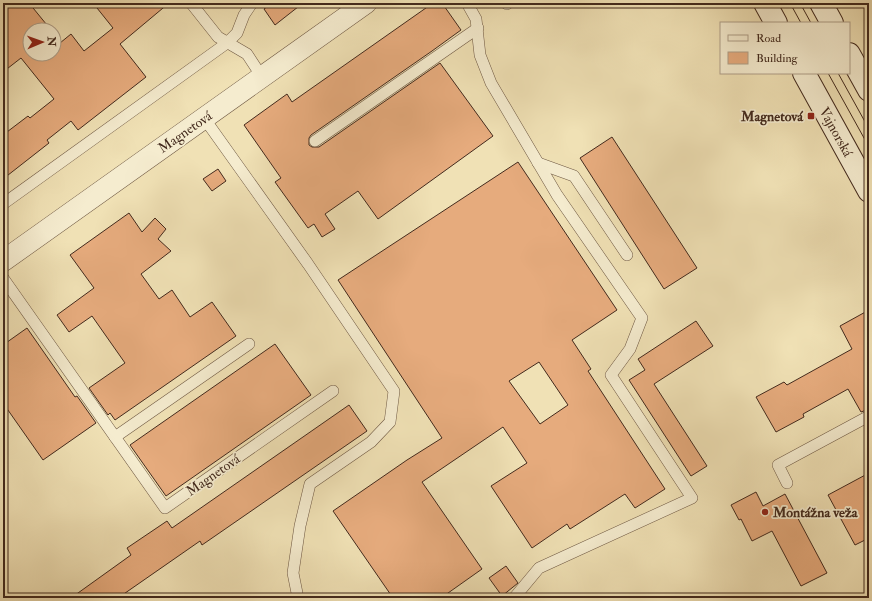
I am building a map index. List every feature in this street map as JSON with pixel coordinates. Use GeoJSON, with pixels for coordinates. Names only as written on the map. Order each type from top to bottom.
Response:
{"type":"FeatureCollection","features":[{"type":"Feature","properties":{"kind":"main road"},"geometry":{"type":"LineString","coordinates":[[765,3],[775,22]]}},
{"type":"Feature","properties":{"kind":"main road"},"geometry":{"type":"LineString","coordinates":[[821,3],[831,22]]}},
{"type":"Feature","properties":{"kind":"main road"},"geometry":{"type":"LineString","coordinates":[[850,56],[869,90]]}},
{"type":"Feature","properties":{"kind":"main road","name":"Vajnorská"},"geometry":{"type":"LineString","coordinates":[[805,74],[869,191]]}},
{"type":"Feature","properties":{"kind":"street","name":"Magnetová"},"geometry":{"type":"LineString","coordinates":[[3,261],[366,3]]}},
{"type":"Feature","properties":{"kind":"lane"},"geometry":{"type":"LineString","coordinates":[[190,3],[218,37],[247,54],[262,77]]}},
{"type":"Feature","properties":{"kind":"lane"},"geometry":{"type":"LineString","coordinates":[[3,204],[227,43],[236,33],[244,14],[252,3]]}},
{"type":"Feature","properties":{"kind":"lane"},"geometry":{"type":"LineString","coordinates":[[467,3],[476,19],[480,55],[491,84],[557,196],[642,318],[630,348],[611,375],[692,498],[538,568],[514,598]]}},
{"type":"Feature","properties":{"kind":"lane"},"geometry":{"type":"LineString","coordinates":[[315,141],[478,28]]}},
{"type":"Feature","properties":{"kind":"lane"},"geometry":{"type":"LineString","coordinates":[[204,118],[308,264],[394,391],[390,422],[371,442],[310,484],[300,526],[293,573],[298,598]]}},
{"type":"Feature","properties":{"kind":"lane"},"geometry":{"type":"LineString","coordinates":[[538,163],[574,176],[627,254]]}},
{"type":"Feature","properties":{"kind":"lane","name":"Magnetová"},"geometry":{"type":"LineString","coordinates":[[3,278],[165,508],[332,391]]}},
{"type":"Feature","properties":{"kind":"lane"},"geometry":{"type":"LineString","coordinates":[[115,437],[249,344]]}},
{"type":"Feature","properties":{"kind":"lane"},"geometry":{"type":"LineString","coordinates":[[787,483],[778,465],[869,416]]}},
{"type":"Feature","properties":{"kind":"building"},"geometry":{"type":"Polygon","coordinates":[[[3,3],[29,3],[44,22],[22,22],[22,59],[21,58],[3,72],[3,3]]]}},
{"type":"Feature","properties":{"kind":"building"},"geometry":{"type":"Polygon","coordinates":[[[93,3],[169,3],[120,44],[146,77],[78,130],[71,121],[47,140],[49,143],[3,179],[3,135],[28,116],[30,118],[54,99],[24,62],[62,62],[62,41],[71,34],[84,51],[113,28],[93,3]]]}},
{"type":"Feature","properties":{"kind":"building"},"geometry":{"type":"Polygon","coordinates":[[[272,3],[303,3],[275,25],[264,9],[272,3]]]}},
{"type":"Feature","properties":{"kind":"building"},"geometry":{"type":"Polygon","coordinates":[[[433,3],[442,3],[461,30],[311,135],[309,138],[309,145],[312,147],[319,147],[440,63],[493,136],[378,219],[358,191],[325,214],[335,229],[322,237],[314,224],[308,228],[275,182],[281,178],[244,125],[287,94],[292,102],[433,3]]]}},
{"type":"Feature","properties":{"kind":"building"},"geometry":{"type":"Polygon","coordinates":[[[612,137],[697,268],[664,289],[580,158],[612,137]]]}},
{"type":"Feature","properties":{"kind":"building"},"geometry":{"type":"Polygon","coordinates":[[[518,162],[617,310],[572,340],[591,369],[588,371],[665,489],[635,508],[625,494],[570,529],[567,524],[532,548],[491,486],[527,463],[503,427],[422,482],[482,569],[441,598],[393,598],[333,511],[442,438],[338,280],[518,162]],[[539,362],[509,381],[540,424],[568,405],[539,362]]]}},
{"type":"Feature","properties":{"kind":"building"},"geometry":{"type":"Polygon","coordinates":[[[218,169],[226,181],[212,191],[203,179],[218,169]]]}},
{"type":"Feature","properties":{"kind":"building"},"geometry":{"type":"Polygon","coordinates":[[[129,213],[142,232],[155,218],[166,229],[158,239],[171,251],[141,274],[159,299],[172,290],[190,317],[212,302],[236,336],[115,420],[110,413],[108,415],[89,388],[125,363],[92,316],[69,332],[57,315],[94,288],[70,255],[129,213]]]}},
{"type":"Feature","properties":{"kind":"building"},"geometry":{"type":"Polygon","coordinates":[[[869,310],[869,409],[861,412],[848,389],[803,414],[804,417],[776,432],[756,397],[784,382],[787,385],[852,349],[840,326],[869,310]]]}},
{"type":"Feature","properties":{"kind":"building"},"geometry":{"type":"Polygon","coordinates":[[[696,321],[713,346],[654,384],[707,466],[691,476],[629,380],[645,370],[638,359],[696,321]]]}},
{"type":"Feature","properties":{"kind":"building"},"geometry":{"type":"Polygon","coordinates":[[[27,328],[75,397],[77,396],[96,423],[43,460],[3,403],[3,345],[27,328]]]}},
{"type":"Feature","properties":{"kind":"building"},"geometry":{"type":"Polygon","coordinates":[[[275,344],[311,395],[166,496],[130,445],[275,344]]]}},
{"type":"Feature","properties":{"kind":"building"},"geometry":{"type":"Polygon","coordinates":[[[349,405],[367,431],[202,545],[200,541],[118,598],[71,598],[131,555],[127,548],[167,521],[172,528],[349,405]]]}},
{"type":"Feature","properties":{"kind":"building"},"geometry":{"type":"Polygon","coordinates":[[[869,473],[869,538],[855,545],[828,495],[869,473]]]}},
{"type":"Feature","properties":{"kind":"building"},"geometry":{"type":"Polygon","coordinates":[[[756,492],[763,506],[785,494],[827,573],[801,586],[772,531],[752,541],[741,519],[739,520],[731,505],[756,492]]]}},
{"type":"Feature","properties":{"kind":"building"},"geometry":{"type":"Polygon","coordinates":[[[506,566],[518,583],[502,596],[489,578],[506,566]]]}},
{"type":"Feature","properties":{"kind":"tram line"},"geometry":{"type":"LineString","coordinates":[[790,3],[800,22]]}},
{"type":"Feature","properties":{"kind":"tram line"},"geometry":{"type":"LineString","coordinates":[[800,3],[810,22]]}},
{"type":"Feature","properties":{"kind":"tram line"},"geometry":{"type":"LineString","coordinates":[[829,74],[869,147]]}},
{"type":"Feature","properties":{"kind":"tram line"},"geometry":{"type":"LineString","coordinates":[[839,74],[869,129]]}},
{"type":"Feature","properties":{"kind":"place","name":"Magnetová"},"geometry":{"type":"Point","coordinates":[811,116]}},
{"type":"Feature","properties":{"kind":"place","name":"Montážna veža"},"geometry":{"type":"Point","coordinates":[765,512]}}]}
